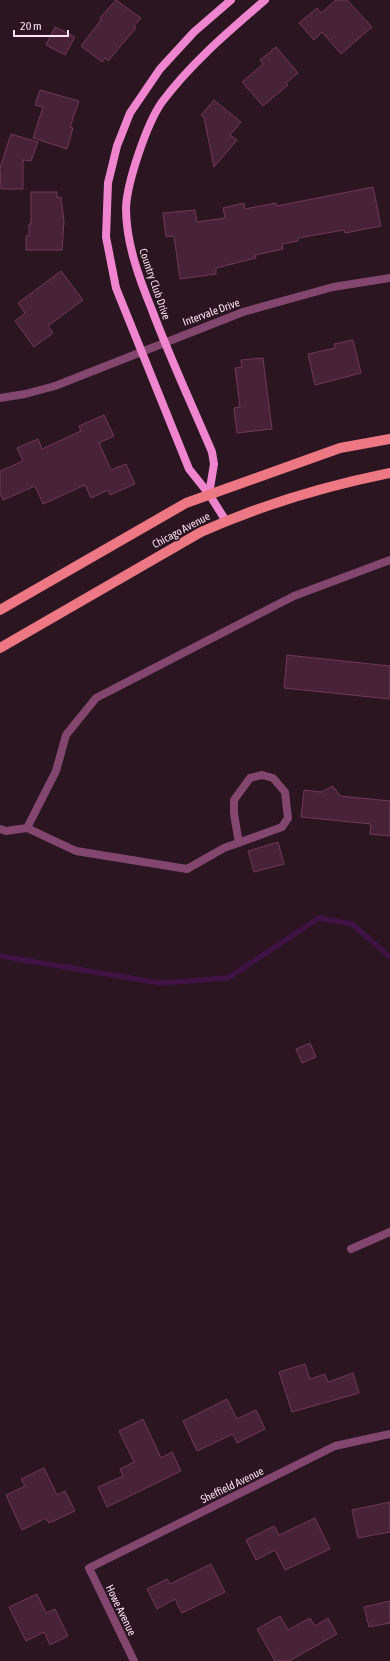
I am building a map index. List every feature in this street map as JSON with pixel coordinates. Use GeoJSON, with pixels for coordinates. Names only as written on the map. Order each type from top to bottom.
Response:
{"type":"FeatureCollection","features":[{"type":"Feature","properties":{"kind":"main road","name":"Chicago Avenue"},"geometry":{"type":"LineString","coordinates":[[0,610],[186,503],[340,448],[390,439]]}},
{"type":"Feature","properties":{"kind":"main road","name":"Chicago Avenue"},"geometry":{"type":"LineString","coordinates":[[0,648],[166,551],[226,521],[342,482],[390,473]]}},
{"type":"Feature","properties":{"kind":"street"},"geometry":{"type":"LineString","coordinates":[[226,521],[209,494],[189,469],[140,351],[116,288],[106,237],[108,183],[117,146],[130,113],[160,69],[194,32],[231,0]]}},
{"type":"Feature","properties":{"kind":"street","name":"Country Club Drive"},"geometry":{"type":"LineString","coordinates":[[209,494],[214,464],[212,452],[164,342],[141,282],[131,246],[126,207],[134,167],[144,139],[161,104],[175,86],[213,45],[265,0]]}},
{"type":"Feature","properties":{"kind":"street","name":"Intervale Drive"},"geometry":{"type":"LineString","coordinates":[[0,398],[25,394],[55,386],[140,351],[243,312],[333,287],[390,278]]}},
{"type":"Feature","properties":{"kind":"street"},"geometry":{"type":"LineString","coordinates":[[27,828],[56,771],[66,735],[96,698],[294,596],[390,560]]}},
{"type":"Feature","properties":{"kind":"street"},"geometry":{"type":"LineString","coordinates":[[0,829],[6,831],[27,828],[76,851],[187,869],[224,848],[239,843],[282,827],[288,818],[285,792],[273,778],[262,776],[250,778],[234,800],[234,814],[239,843]]}},
{"type":"Feature","properties":{"kind":"street"},"geometry":{"type":"LineString","coordinates":[[351,1249],[390,1232]]}},
{"type":"Feature","properties":{"kind":"street","name":"Sheffield Avenue"},"geometry":{"type":"LineString","coordinates":[[89,1568],[335,1446],[390,1434]]}},
{"type":"Feature","properties":{"kind":"street","name":"Howe Avenue"},"geometry":{"type":"LineString","coordinates":[[89,1568],[134,1661]]}},
{"type":"Feature","properties":{"kind":"building"},"geometry":{"type":"Polygon","coordinates":[[[116,0],[141,18],[134,26],[136,28],[108,61],[105,58],[102,62],[81,46],[101,20],[100,18],[116,0]]]}},
{"type":"Feature","properties":{"kind":"building"},"geometry":{"type":"Polygon","coordinates":[[[336,0],[347,0],[372,27],[341,54],[322,32],[314,40],[299,23],[317,8],[321,13],[336,0]]]}},
{"type":"Feature","properties":{"kind":"building"},"geometry":{"type":"Polygon","coordinates":[[[55,27],[75,37],[65,55],[46,45],[55,27]]]}},
{"type":"Feature","properties":{"kind":"building"},"geometry":{"type":"Polygon","coordinates":[[[276,47],[298,73],[286,83],[288,85],[263,106],[242,82],[263,64],[260,60],[276,47]]]}},
{"type":"Feature","properties":{"kind":"building"},"geometry":{"type":"Polygon","coordinates":[[[40,90],[79,101],[70,127],[73,128],[67,149],[33,138],[43,107],[35,105],[40,90]]]}},
{"type":"Feature","properties":{"kind":"building"},"geometry":{"type":"Polygon","coordinates":[[[214,100],[241,122],[230,135],[237,140],[214,167],[204,118],[201,115],[214,100]]]}},
{"type":"Feature","properties":{"kind":"building"},"geometry":{"type":"Polygon","coordinates":[[[11,134],[38,142],[31,161],[23,160],[23,189],[1,189],[0,168],[11,134]]]}},
{"type":"Feature","properties":{"kind":"building"},"geometry":{"type":"Polygon","coordinates":[[[373,187],[381,226],[345,233],[344,230],[298,238],[298,241],[282,244],[283,249],[255,255],[256,258],[216,268],[216,274],[180,279],[174,236],[166,237],[163,213],[195,210],[197,222],[225,218],[223,208],[244,203],[245,209],[276,203],[277,206],[373,187]]]}},
{"type":"Feature","properties":{"kind":"building"},"geometry":{"type":"Polygon","coordinates":[[[31,192],[57,192],[57,198],[61,197],[64,221],[62,250],[26,250],[26,236],[29,236],[29,224],[31,224],[31,192]]]}},
{"type":"Feature","properties":{"kind":"building"},"geometry":{"type":"Polygon","coordinates":[[[61,271],[83,300],[48,326],[53,333],[34,347],[15,321],[25,313],[18,303],[61,271]]]}},
{"type":"Feature","properties":{"kind":"building"},"geometry":{"type":"Polygon","coordinates":[[[353,340],[361,373],[315,385],[308,354],[335,348],[334,344],[353,340]]]}},
{"type":"Feature","properties":{"kind":"building"},"geometry":{"type":"Polygon","coordinates":[[[263,358],[272,429],[237,433],[234,408],[240,407],[235,368],[242,367],[241,360],[263,358]]]}},
{"type":"Feature","properties":{"kind":"building"},"geometry":{"type":"Polygon","coordinates":[[[104,415],[114,436],[99,443],[111,470],[126,464],[135,484],[110,495],[108,490],[91,498],[85,485],[43,504],[35,486],[3,500],[0,493],[0,471],[23,461],[17,448],[38,439],[42,449],[81,431],[79,426],[104,415]]]}},
{"type":"Feature","properties":{"kind":"building"},"geometry":{"type":"Polygon","coordinates":[[[287,655],[390,666],[390,699],[284,688],[287,655]]]}},
{"type":"Feature","properties":{"kind":"building"},"geometry":{"type":"Polygon","coordinates":[[[333,786],[340,796],[390,801],[390,836],[370,834],[371,824],[301,817],[304,790],[321,792],[333,786]]]}},
{"type":"Feature","properties":{"kind":"building"},"geometry":{"type":"Polygon","coordinates":[[[278,842],[284,864],[254,872],[248,851],[278,842]]]}},
{"type":"Feature","properties":{"kind":"building"},"geometry":{"type":"Polygon","coordinates":[[[310,1043],[316,1057],[302,1063],[296,1049],[310,1043]]]}},
{"type":"Feature","properties":{"kind":"building"},"geometry":{"type":"Polygon","coordinates":[[[305,1364],[310,1379],[325,1374],[328,1382],[353,1373],[359,1393],[292,1412],[279,1372],[305,1364]]]}},
{"type":"Feature","properties":{"kind":"building"},"geometry":{"type":"Polygon","coordinates":[[[227,1399],[237,1419],[256,1410],[265,1429],[237,1443],[233,1434],[197,1451],[183,1421],[227,1399]]]}},
{"type":"Feature","properties":{"kind":"building"},"geometry":{"type":"Polygon","coordinates":[[[143,1419],[161,1458],[172,1452],[181,1471],[107,1507],[98,1487],[123,1476],[120,1469],[134,1462],[119,1431],[143,1419]]]}},
{"type":"Feature","properties":{"kind":"building"},"geometry":{"type":"Polygon","coordinates":[[[44,1468],[57,1495],[65,1491],[75,1511],[49,1523],[46,1518],[22,1530],[6,1495],[25,1486],[21,1479],[44,1468]]]}},
{"type":"Feature","properties":{"kind":"building"},"geometry":{"type":"Polygon","coordinates":[[[390,1502],[390,1532],[358,1538],[352,1510],[390,1502]]]}},
{"type":"Feature","properties":{"kind":"building"},"geometry":{"type":"Polygon","coordinates":[[[315,1518],[330,1549],[285,1570],[275,1550],[256,1560],[246,1540],[274,1526],[279,1535],[315,1518]]]}},
{"type":"Feature","properties":{"kind":"building"},"geometry":{"type":"Polygon","coordinates":[[[211,1564],[225,1592],[182,1613],[175,1599],[157,1609],[147,1589],[167,1579],[170,1584],[211,1564]]]}},
{"type":"Feature","properties":{"kind":"building"},"geometry":{"type":"Polygon","coordinates":[[[37,1594],[46,1613],[55,1609],[68,1636],[50,1645],[44,1632],[26,1641],[9,1607],[37,1594]]]}},
{"type":"Feature","properties":{"kind":"building"},"geometry":{"type":"Polygon","coordinates":[[[390,1601],[390,1623],[369,1627],[364,1607],[390,1601]]]}},
{"type":"Feature","properties":{"kind":"building"},"geometry":{"type":"Polygon","coordinates":[[[280,1616],[288,1630],[310,1618],[315,1626],[328,1618],[337,1634],[289,1661],[275,1661],[257,1629],[280,1616]]]}},
{"type":"Feature","properties":{"kind":"waterway"},"geometry":{"type":"LineString","coordinates":[[0,956],[160,983],[228,978],[319,918],[352,924],[390,957]]}}]}
